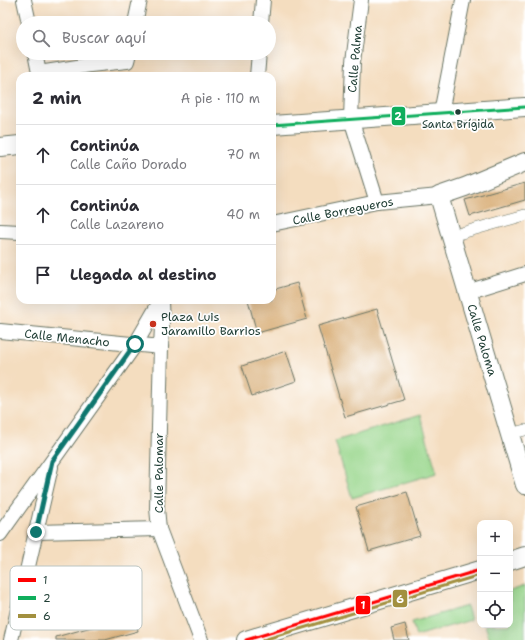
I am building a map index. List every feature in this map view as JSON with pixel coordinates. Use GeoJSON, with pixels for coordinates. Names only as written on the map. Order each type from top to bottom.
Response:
{"type":"FeatureCollection","features":[{"type":"Feature","properties":{"kind":"street"},"geometry":{"type":"LineString","coordinates":[[24,0],[27,16]]}},
{"type":"Feature","properties":{"kind":"street"},"geometry":{"type":"LineString","coordinates":[[137,16],[140,0]]}},
{"type":"Feature","properties":{"kind":"street"},"geometry":{"type":"LineString","coordinates":[[262,16],[263,0]]}},
{"type":"Feature","properties":{"kind":"street","name":"Calle Palma"},"geometry":{"type":"LineString","coordinates":[[361,0],[353,62],[351,119],[377,202]]}},
{"type":"Feature","properties":{"kind":"street"},"geometry":{"type":"LineString","coordinates":[[441,113],[463,0]]}},
{"type":"Feature","properties":{"kind":"street"},"geometry":{"type":"LineString","coordinates":[[36,60],[39,72]]}},
{"type":"Feature","properties":{"kind":"street"},"geometry":{"type":"LineString","coordinates":[[56,72],[89,70],[127,60]]}},
{"type":"Feature","properties":{"kind":"street"},"geometry":{"type":"LineString","coordinates":[[257,72],[258,60]]}},
{"type":"Feature","properties":{"kind":"street"},"geometry":{"type":"LineString","coordinates":[[276,125],[525,107]]}},
{"type":"Feature","properties":{"kind":"street"},"geometry":{"type":"LineString","coordinates":[[0,147],[16,145]]}},
{"type":"Feature","properties":{"kind":"street"},"geometry":{"type":"LineString","coordinates":[[438,196],[465,187],[525,162]]}},
{"type":"Feature","properties":{"kind":"street","name":"Calle Borregueros"},"geometry":{"type":"LineString","coordinates":[[276,223],[377,202],[438,196]]}},
{"type":"Feature","properties":{"kind":"street","name":"Calle Paloma"},"geometry":{"type":"LineString","coordinates":[[438,196],[467,292],[518,432],[524,480]]}},
{"type":"Feature","properties":{"kind":"street"},"geometry":{"type":"LineString","coordinates":[[451,236],[525,215]]}},
{"type":"Feature","properties":{"kind":"street"},"geometry":{"type":"LineString","coordinates":[[0,231],[16,232]]}},
{"type":"Feature","properties":{"kind":"street"},"geometry":{"type":"LineString","coordinates":[[467,292],[525,274]]}},
{"type":"Feature","properties":{"kind":"street"},"geometry":{"type":"LineString","coordinates":[[0,534],[135,344],[159,304]]}},
{"type":"Feature","properties":{"kind":"street"},"geometry":{"type":"LineString","coordinates":[[135,344],[161,347],[161,304]]}},
{"type":"Feature","properties":{"kind":"street","name":"Calle Menacho"},"geometry":{"type":"LineString","coordinates":[[0,330],[135,344]]}},
{"type":"Feature","properties":{"kind":"street","name":"Calle Palomar"},"geometry":{"type":"LineString","coordinates":[[161,347],[157,508],[159,529],[201,640]]}},
{"type":"Feature","properties":{"kind":"street"},"geometry":{"type":"LineString","coordinates":[[28,566],[52,461]]}},
{"type":"Feature","properties":{"kind":"street"},"geometry":{"type":"LineString","coordinates":[[36,532],[159,529]]}},
{"type":"Feature","properties":{"kind":"street"},"geometry":{"type":"LineString","coordinates":[[513,560],[525,556]]}},
{"type":"Feature","properties":{"kind":"street"},"geometry":{"type":"LineString","coordinates":[[255,639],[477,571]]}},
{"type":"Feature","properties":{"kind":"street"},"geometry":{"type":"LineString","coordinates":[[11,640],[13,630]]}},
{"type":"Feature","properties":{"kind":"green space"},"geometry":{"type":"Polygon","coordinates":[[[420,415],[437,473],[352,498],[335,441],[420,415]]]}},
{"type":"Feature","properties":{"kind":"green space"},"geometry":{"type":"Polygon","coordinates":[[[525,586],[525,640],[490,640],[486,628],[513,628],[513,590],[525,586]]]}},
{"type":"Feature","properties":{"kind":"green space"},"geometry":{"type":"Polygon","coordinates":[[[467,606],[471,620],[416,636],[412,622],[467,606]]]}},
{"type":"Feature","properties":{"kind":"building"},"geometry":{"type":"Polygon","coordinates":[[[525,183],[525,200],[470,216],[465,200],[525,183]]]}},
{"type":"Feature","properties":{"kind":"building"},"geometry":{"type":"Polygon","coordinates":[[[297,283],[307,319],[257,333],[249,304],[276,304],[276,289],[297,283]]]}},
{"type":"Feature","properties":{"kind":"building"},"geometry":{"type":"Polygon","coordinates":[[[377,309],[404,400],[345,417],[318,326],[377,309]]]}},
{"type":"Feature","properties":{"kind":"building"},"geometry":{"type":"Polygon","coordinates":[[[286,351],[296,381],[252,396],[242,366],[286,351]]]}},
{"type":"Feature","properties":{"kind":"building"},"geometry":{"type":"Polygon","coordinates":[[[407,492],[420,536],[369,551],[356,507],[407,492]]]}},
{"type":"Feature","properties":{"kind":"building"},"geometry":{"type":"Polygon","coordinates":[[[405,624],[409,640],[394,640],[391,628],[405,624]]]}},
{"type":"Feature","properties":{"kind":"building"},"geometry":{"type":"Polygon","coordinates":[[[81,630],[138,631],[105,640],[56,640],[56,637],[81,630]]]}},
{"type":"Feature","properties":{"kind":"transit line","name":"2"},"geometry":{"type":"LineString","coordinates":[[276,125],[525,107]]}},
{"type":"Feature","properties":{"kind":"transit line","name":"1"},"geometry":{"type":"LineString","coordinates":[[246,640],[477,571]]}},
{"type":"Feature","properties":{"kind":"transit line","name":"6"},"geometry":{"type":"LineString","coordinates":[[263,640],[477,576]]}},
{"type":"Feature","properties":{"kind":"place","name":"Santa Brígida"},"geometry":{"type":"Point","coordinates":[458,112]}},
{"type":"Feature","properties":{"kind":"place","name":"Plaza Luis Jaramillo Barrios"},"geometry":{"type":"Point","coordinates":[153,324]}},
{"type":"Feature","properties":{"kind":"route"},"geometry":{"type":"LineString","coordinates":[[36,532],[52,461],[135,344]]}}]}
